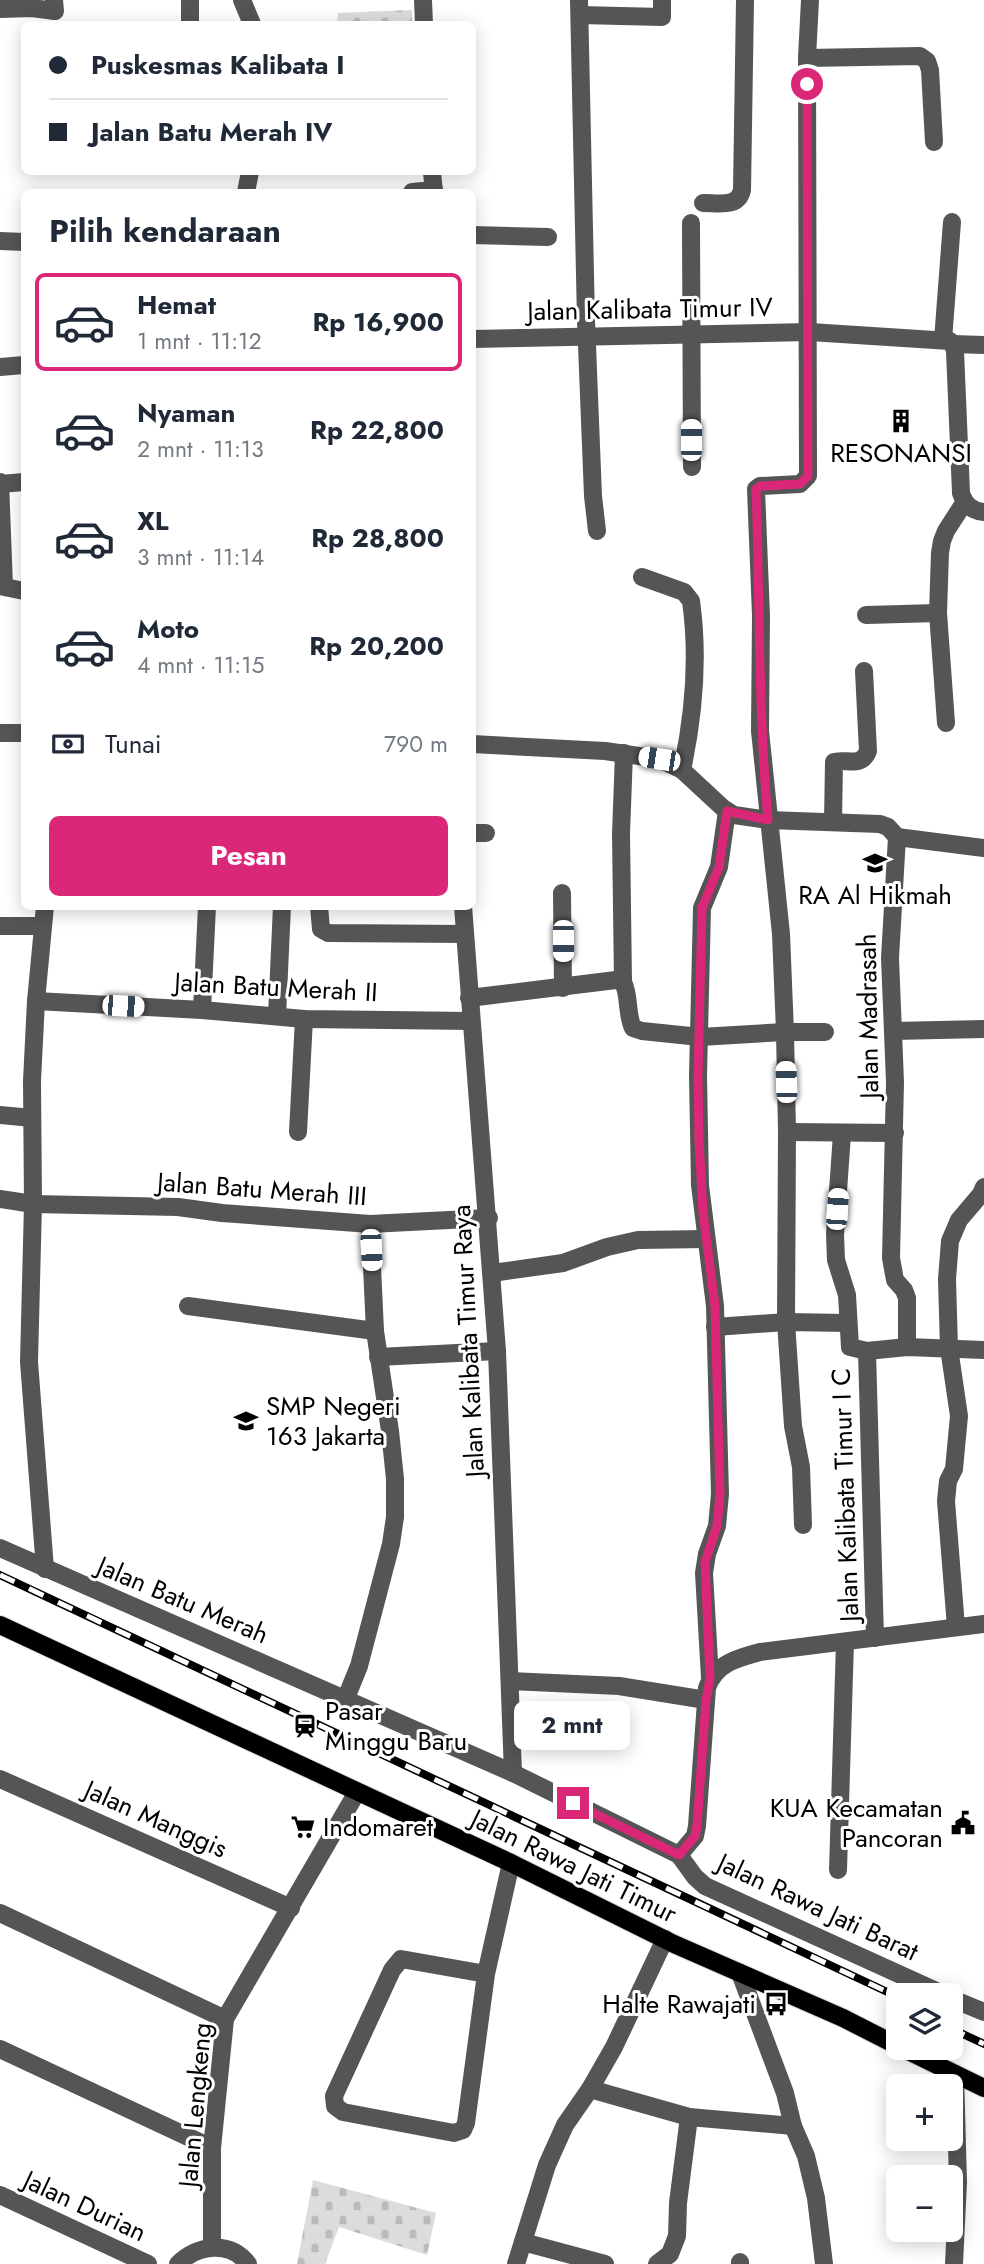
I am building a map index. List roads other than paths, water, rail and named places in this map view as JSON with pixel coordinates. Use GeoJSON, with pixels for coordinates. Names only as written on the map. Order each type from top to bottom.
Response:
{"type":"FeatureCollection","features":[{"type":"Feature","properties":{"kind":"main road","name":"Jalan Rawa Jati Timur"},"geometry":{"type":"LineString","coordinates":[[0,1625],[511,1863],[665,1939],[886,2040]]}},
{"type":"Feature","properties":{"kind":"main road","name":"Jalan Rawa Jati Timur"},"geometry":{"type":"LineString","coordinates":[[926,2060],[955,2074]]}},
{"type":"Feature","properties":{"kind":"main road","name":"Jalan Rawa Jati Timur"},"geometry":{"type":"LineString","coordinates":[[963,2078],[984,2088]]}},
{"type":"Feature","properties":{"kind":"street"},"geometry":{"type":"LineString","coordinates":[[190,0],[190,21]]}},
{"type":"Feature","properties":{"kind":"street"},"geometry":{"type":"LineString","coordinates":[[242,0],[251,21]]}},
{"type":"Feature","properties":{"kind":"street"},"geometry":{"type":"LineString","coordinates":[[422,0],[424,21]]}},
{"type":"Feature","properties":{"kind":"street"},"geometry":{"type":"LineString","coordinates":[[597,531],[593,496],[587,337],[579,8],[662,17],[662,0]]}},
{"type":"Feature","properties":{"kind":"street"},"geometry":{"type":"LineString","coordinates":[[704,203],[734,203],[740,198],[742,190],[745,0]]}},
{"type":"Feature","properties":{"kind":"street"},"geometry":{"type":"LineString","coordinates":[[803,1525],[786,1322],[785,1032],[781,934],[760,731],[761,616],[756,489],[760,486],[800,484],[808,476],[810,332],[807,58],[810,0]]}},
{"type":"Feature","properties":{"kind":"street"},"geometry":{"type":"LineString","coordinates":[[0,9],[32,8],[55,12]]}},
{"type":"Feature","properties":{"kind":"street"},"geometry":{"type":"LineString","coordinates":[[807,58],[920,56],[927,61],[930,70],[934,142]]}},
{"type":"Feature","properties":{"kind":"street"},"geometry":{"type":"LineString","coordinates":[[952,222],[948,342],[961,494],[964,503],[970,508],[984,512]]}},
{"type":"Feature","properties":{"kind":"street"},"geometry":{"type":"LineString","coordinates":[[691,223],[692,467]]}},
{"type":"Feature","properties":{"kind":"street"},"geometry":{"type":"LineString","coordinates":[[476,236],[548,237]]}},
{"type":"Feature","properties":{"kind":"street"},"geometry":{"type":"LineString","coordinates":[[0,241],[21,242]]}},
{"type":"Feature","properties":{"kind":"street","name":"Jalan Kalibata Timur IV"},"geometry":{"type":"LineString","coordinates":[[476,338],[810,332],[984,345]]}},
{"type":"Feature","properties":{"kind":"street"},"geometry":{"type":"LineString","coordinates":[[0,367],[21,365]]}},
{"type":"Feature","properties":{"kind":"street"},"geometry":{"type":"LineString","coordinates":[[21,482],[0,483],[2,586],[21,590]]}},
{"type":"Feature","properties":{"kind":"street"},"geometry":{"type":"LineString","coordinates":[[946,723],[938,613],[942,541],[964,503]]}},
{"type":"Feature","properties":{"kind":"street"},"geometry":{"type":"LineString","coordinates":[[642,577],[684,592],[691,601],[696,670],[693,709],[682,770]]}},
{"type":"Feature","properties":{"kind":"street"},"geometry":{"type":"LineString","coordinates":[[866,615],[938,613]]}},
{"type":"Feature","properties":{"kind":"street"},"geometry":{"type":"LineString","coordinates":[[833,822],[834,762],[859,762],[865,759],[868,751],[864,671]]}},
{"type":"Feature","properties":{"kind":"street"},"geometry":{"type":"LineString","coordinates":[[0,733],[21,733]]}},
{"type":"Feature","properties":{"kind":"street"},"geometry":{"type":"LineString","coordinates":[[476,744],[624,753],[659,759],[682,770],[727,811],[768,820],[880,824],[888,827],[897,837],[984,848]]}},
{"type":"Feature","properties":{"kind":"street"},"geometry":{"type":"LineString","coordinates":[[624,753],[621,834],[623,982],[629,1020],[634,1028],[700,1037],[825,1032]]}},
{"type":"Feature","properties":{"kind":"street"},"geometry":{"type":"LineString","coordinates":[[679,1855],[695,1836],[697,1826],[710,1678],[704,1573],[707,1553],[717,1526],[720,1494],[715,1306],[706,1239],[699,1141],[700,1037],[702,908],[719,867],[727,811]]}},
{"type":"Feature","properties":{"kind":"street","name":"Jalan Madrasah"},"geometry":{"type":"LineString","coordinates":[[897,837],[890,958],[895,1133],[891,1258],[895,1280],[907,1298],[907,1347]]}},
{"type":"Feature","properties":{"kind":"street"},"geometry":{"type":"LineString","coordinates":[[562,893],[563,988]]}},
{"type":"Feature","properties":{"kind":"street"},"geometry":{"type":"LineString","coordinates":[[45,910],[36,1001],[29,1362],[45,1569]]}},
{"type":"Feature","properties":{"kind":"street"},"geometry":{"type":"LineString","coordinates":[[202,1010],[207,910]]}},
{"type":"Feature","properties":{"kind":"street"},"geometry":{"type":"LineString","coordinates":[[277,1016],[282,910]]}},
{"type":"Feature","properties":{"kind":"street"},"geometry":{"type":"LineString","coordinates":[[319,910],[321,929],[328,933],[464,934]]}},
{"type":"Feature","properties":{"kind":"street","name":"Jalan Kalibata Timur Raya"},"geometry":{"type":"LineString","coordinates":[[463,910],[489,1218],[497,1351],[513,1773]]}},
{"type":"Feature","properties":{"kind":"street"},"geometry":{"type":"LineString","coordinates":[[0,926],[43,926]]}},
{"type":"Feature","properties":{"kind":"street"},"geometry":{"type":"LineString","coordinates":[[469,998],[616,980],[623,982]]}},
{"type":"Feature","properties":{"kind":"street","name":"Jalan Batu Merah II"},"geometry":{"type":"LineString","coordinates":[[36,1001],[202,1010],[304,1019],[471,1021]]}},
{"type":"Feature","properties":{"kind":"street"},"geometry":{"type":"LineString","coordinates":[[298,1132],[304,1019]]}},
{"type":"Feature","properties":{"kind":"street"},"geometry":{"type":"LineString","coordinates":[[893,1031],[984,1029]]}},
{"type":"Feature","properties":{"kind":"street"},"geometry":{"type":"LineString","coordinates":[[0,1115],[32,1118]]}},
{"type":"Feature","properties":{"kind":"street"},"geometry":{"type":"LineString","coordinates":[[787,1132],[895,1133]]}},
{"type":"Feature","properties":{"kind":"street"},"geometry":{"type":"LineString","coordinates":[[842,1134],[835,1234],[836,1260],[847,1295],[850,1347],[867,1351],[907,1347],[984,1350]]}},
{"type":"Feature","properties":{"kind":"street"},"geometry":{"type":"LineString","coordinates":[[956,1627],[946,1502],[948,1481],[954,1469],[959,1416],[949,1348],[947,1279],[950,1241],[959,1220],[984,1187]]}},
{"type":"Feature","properties":{"kind":"street","name":"Jalan Batu Merah III"},"geometry":{"type":"LineString","coordinates":[[0,1199],[33,1204],[178,1207],[370,1224],[489,1218]]}},
{"type":"Feature","properties":{"kind":"street"},"geometry":{"type":"LineString","coordinates":[[346,1698],[359,1666],[391,1544],[395,1517],[395,1479],[390,1431],[375,1331],[370,1224]]}},
{"type":"Feature","properties":{"kind":"street"},"geometry":{"type":"LineString","coordinates":[[492,1273],[563,1263],[607,1247],[638,1240],[706,1239]]}},
{"type":"Feature","properties":{"kind":"street"},"geometry":{"type":"LineString","coordinates":[[188,1306],[375,1331]]}},
{"type":"Feature","properties":{"kind":"street"},"geometry":{"type":"LineString","coordinates":[[715,1327],[786,1322],[848,1323]]}},
{"type":"Feature","properties":{"kind":"street"},"geometry":{"type":"LineString","coordinates":[[378,1357],[497,1351]]}},
{"type":"Feature","properties":{"kind":"street","name":"Jalan Kalibata Timur I C"},"geometry":{"type":"LineString","coordinates":[[867,1351],[875,1638]]}},
{"type":"Feature","properties":{"kind":"street","name":"Jalan Batu Merah"},"geometry":{"type":"LineString","coordinates":[[0,1548],[513,1773],[679,1855]]}},
{"type":"Feature","properties":{"kind":"street"},"geometry":{"type":"LineString","coordinates":[[710,1678],[721,1667],[738,1657],[760,1652],[984,1624]]}},
{"type":"Feature","properties":{"kind":"street"},"geometry":{"type":"LineString","coordinates":[[838,1870],[845,1642]]}},
{"type":"Feature","properties":{"kind":"street"},"geometry":{"type":"LineString","coordinates":[[510,1681],[619,1686],[706,1700]]}},
{"type":"Feature","properties":{"kind":"street","name":"Jalan Manggis"},"geometry":{"type":"LineString","coordinates":[[0,1779],[291,1908]]}},
{"type":"Feature","properties":{"kind":"street","name":"Jalan Lengkeng"},"geometry":{"type":"LineString","coordinates":[[212,2247],[212,2148],[225,2019],[357,1792]]}},
{"type":"Feature","properties":{"kind":"street","name":"Jalan Rawa Jati Barat"},"geometry":{"type":"LineString","coordinates":[[679,1855],[705,1886],[919,1983]]}},
{"type":"Feature","properties":{"kind":"street"},"geometry":{"type":"LineString","coordinates":[[486,1974],[401,1959],[392,1970],[334,2096],[335,2106],[343,2112],[454,2133],[463,2130],[486,1974],[511,1863]]}},
{"type":"Feature","properties":{"kind":"street"},"geometry":{"type":"LineString","coordinates":[[0,1913],[225,2019]]}},
{"type":"Feature","properties":{"kind":"street"},"geometry":{"type":"LineString","coordinates":[[516,2264],[547,2165],[565,2125],[614,2047],[665,1939]]}},
{"type":"Feature","properties":{"kind":"street"},"geometry":{"type":"LineString","coordinates":[[740,1973],[806,2156],[816,2197],[824,2264]]}},
{"type":"Feature","properties":{"kind":"street"},"geometry":{"type":"LineString","coordinates":[[963,2003],[984,2012]]}},
{"type":"Feature","properties":{"kind":"street"},"geometry":{"type":"LineString","coordinates":[[0,2049],[212,2148]]}},
{"type":"Feature","properties":{"kind":"street"},"geometry":{"type":"LineString","coordinates":[[590,2088],[689,2116],[793,2126]]}},
{"type":"Feature","properties":{"kind":"street"},"geometry":{"type":"LineString","coordinates":[[657,2264],[670,2254],[677,2236],[678,2203],[689,2116]]}},
{"type":"Feature","properties":{"kind":"street"},"geometry":{"type":"LineString","coordinates":[[954,2264],[957,2151]]}},
{"type":"Feature","properties":{"kind":"street","name":"Jalan Durian"},"geometry":{"type":"LineString","coordinates":[[0,2195],[148,2264]]}},
{"type":"Feature","properties":{"kind":"street"},"geometry":{"type":"LineString","coordinates":[[523,2242],[605,2264]]}},
{"type":"Feature","properties":{"kind":"street"},"geometry":{"type":"LineString","coordinates":[[178,2264],[188,2255],[212,2247],[230,2250],[248,2264]]}},
{"type":"Feature","properties":{"kind":"railway"},"geometry":{"type":"LineString","coordinates":[[0,1575],[886,1991]]}},
{"type":"Feature","properties":{"kind":"railway"},"geometry":{"type":"LineString","coordinates":[[963,2034],[984,2044]]}},
{"type":"Feature","properties":{"kind":"place","name":"RESONANSI"},"geometry":{"type":"Point","coordinates":[901,421]}},
{"type":"Feature","properties":{"kind":"place","name":"RA Al Hikmah"},"geometry":{"type":"Point","coordinates":[875,863]}},
{"type":"Feature","properties":{"kind":"place","name":"SMP Negeri 163 Jakarta"},"geometry":{"type":"Point","coordinates":[246,1421]}},
{"type":"Feature","properties":{"kind":"place","name":"Pasar Minggu Baru"},"geometry":{"type":"Point","coordinates":[305,1726]}},
{"type":"Feature","properties":{"kind":"place","name":"KUA Kecamatan Pancoran"},"geometry":{"type":"Point","coordinates":[963,1823]}},
{"type":"Feature","properties":{"kind":"place","name":"Indomaret"},"geometry":{"type":"Point","coordinates":[303,1827]}},
{"type":"Feature","properties":{"kind":"place","name":"Halte Rawajati"},"geometry":{"type":"Point","coordinates":[776,2004]}}]}
